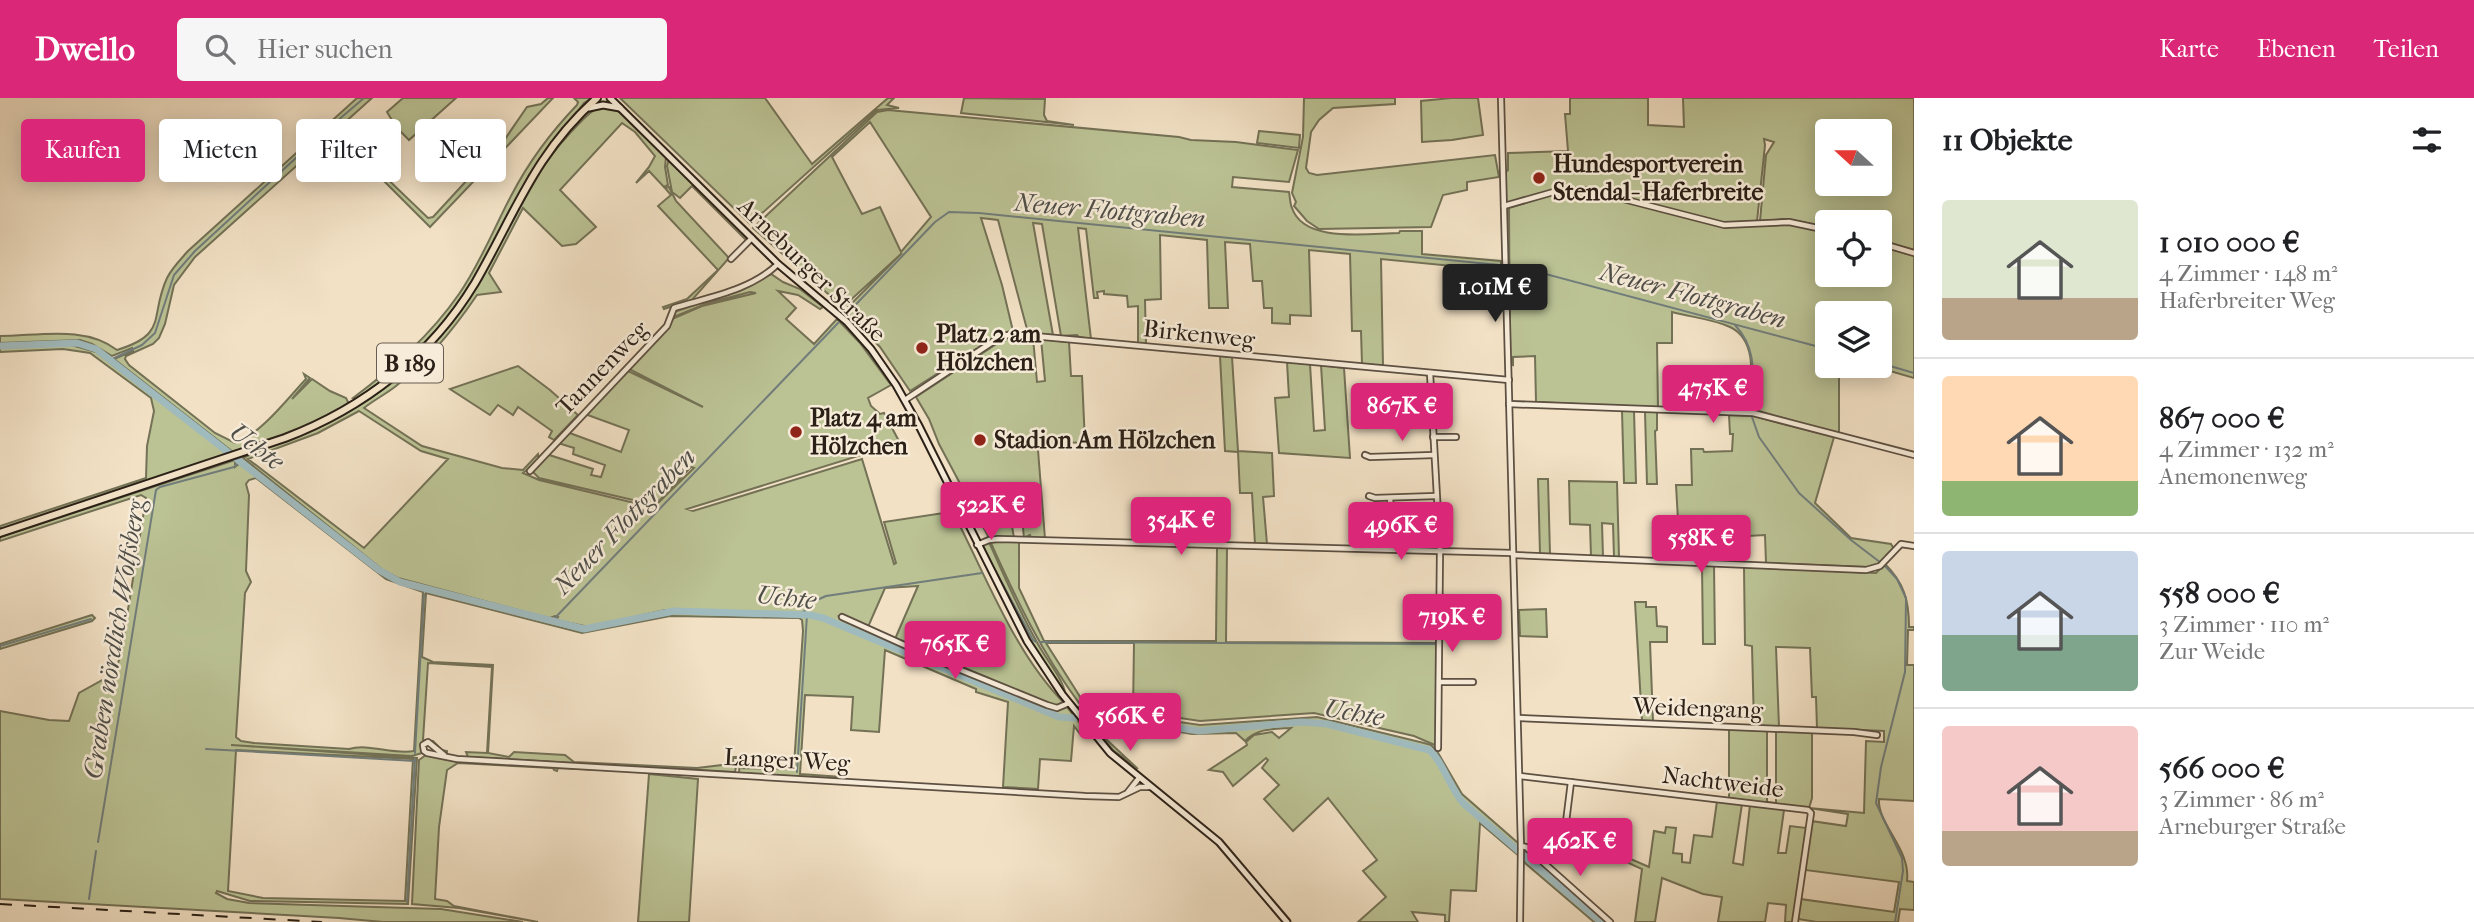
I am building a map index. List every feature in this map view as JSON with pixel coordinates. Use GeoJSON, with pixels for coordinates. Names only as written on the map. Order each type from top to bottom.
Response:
{"type":"FeatureCollection","features":[{"type":"Feature","properties":{"kind":"main road","name":"B 189"},"geometry":{"type":"LineString","coordinates":[[0,533],[293,435],[337,415],[379,389],[437,335],[464,300],[534,172],[561,136],[597,98]]}},
{"type":"Feature","properties":{"kind":"main road","name":"Arneburger Straße"},"geometry":{"type":"LineString","coordinates":[[610,98],[778,264],[847,322],[878,358],[905,400],[1027,641],[1074,710],[1110,752],[1219,842],[1287,922]]}},
{"type":"Feature","properties":{"kind":"main road"},"geometry":{"type":"LineString","coordinates":[[586,108],[601,105],[620,108]]}},
{"type":"Feature","properties":{"kind":"street"},"geometry":{"type":"LineString","coordinates":[[1501,98],[1520,776],[1520,922]]}},
{"type":"Feature","properties":{"kind":"street"},"geometry":{"type":"LineString","coordinates":[[1504,206],[1557,191],[1588,190],[1724,225],[1788,222],[1815,228]]}},
{"type":"Feature","properties":{"kind":"street"},"geometry":{"type":"LineString","coordinates":[[732,259],[752,238]]}},
{"type":"Feature","properties":{"kind":"street"},"geometry":{"type":"LineString","coordinates":[[1892,247],[1914,253]]}},
{"type":"Feature","properties":{"kind":"street","name":"Tannenweg"},"geometry":{"type":"LineString","coordinates":[[530,471],[667,326],[671,311],[743,287],[764,276],[778,264]]}},
{"type":"Feature","properties":{"kind":"street","name":"Birkenweg"},"geometry":{"type":"LineString","coordinates":[[905,400],[1000,337],[1012,334],[1509,380]]}},
{"type":"Feature","properties":{"kind":"street"},"geometry":{"type":"LineString","coordinates":[[1430,373],[1440,550],[1438,748]]}},
{"type":"Feature","properties":{"kind":"street"},"geometry":{"type":"LineString","coordinates":[[1509,404],[1757,414],[1914,455]]}},
{"type":"Feature","properties":{"kind":"street"},"geometry":{"type":"LineString","coordinates":[[1363,411],[1431,410]]}},
{"type":"Feature","properties":{"kind":"street"},"geometry":{"type":"LineString","coordinates":[[1433,436],[1456,437]]}},
{"type":"Feature","properties":{"kind":"street"},"geometry":{"type":"LineString","coordinates":[[1365,454],[1370,457],[1434,455]]}},
{"type":"Feature","properties":{"kind":"street"},"geometry":{"type":"LineString","coordinates":[[1369,496],[1436,496]]}},
{"type":"Feature","properties":{"kind":"street"},"geometry":{"type":"LineString","coordinates":[[1390,498],[1394,549]]}},
{"type":"Feature","properties":{"kind":"street"},"geometry":{"type":"LineString","coordinates":[[977,545],[998,539],[1440,550],[1866,570],[1882,564],[1901,544],[1914,545]]}},
{"type":"Feature","properties":{"kind":"street"},"geometry":{"type":"LineString","coordinates":[[842,617],[1047,705],[1057,708],[1069,703]]}},
{"type":"Feature","properties":{"kind":"street"},"geometry":{"type":"LineString","coordinates":[[1439,682],[1473,682]]}},
{"type":"Feature","properties":{"kind":"street","name":"Weidengang"},"geometry":{"type":"LineString","coordinates":[[1518,718],[1840,731],[1877,735]]}},
{"type":"Feature","properties":{"kind":"street","name":"Langer Weg"},"geometry":{"type":"LineString","coordinates":[[443,755],[457,759],[1086,796],[1119,797],[1140,787],[1152,787]]}},
{"type":"Feature","properties":{"kind":"street","name":"Nachtweide"},"geometry":{"type":"LineString","coordinates":[[1520,776],[1810,811],[1795,922]]}},
{"type":"Feature","properties":{"kind":"street"},"geometry":{"type":"LineString","coordinates":[[1127,792],[1139,778]]}},
{"type":"Feature","properties":{"kind":"street"},"geometry":{"type":"LineString","coordinates":[[1572,782],[1566,832],[1601,848]]}},
{"type":"Feature","properties":{"kind":"street"},"geometry":{"type":"LineString","coordinates":[[1521,847],[1529,850],[1610,922]]}},
{"type":"Feature","properties":{"kind":"green space"},"geometry":{"type":"Polygon","coordinates":[[[357,98],[372,98],[349,119],[334,119],[357,98]]]}},
{"type":"Feature","properties":{"kind":"green space"},"geometry":{"type":"Polygon","coordinates":[[[403,98],[456,98],[432,119],[415,119],[415,135],[409,140],[401,132],[401,119],[391,119],[387,112],[403,98]]]}},
{"type":"Feature","properties":{"kind":"green space"},"geometry":{"type":"Polygon","coordinates":[[[548,98],[553,98],[506,147],[506,138],[527,107],[541,104],[548,98]]]}},
{"type":"Feature","properties":{"kind":"green space"},"geometry":{"type":"Polygon","coordinates":[[[574,98],[592,98],[584,103],[529,175],[478,273],[445,321],[395,373],[357,399],[353,398],[410,350],[448,309],[474,271],[525,172],[549,137],[577,105],[578,102],[574,98]]]}},
{"type":"Feature","properties":{"kind":"green space"},"geometry":{"type":"Polygon","coordinates":[[[620,98],[765,98],[812,164],[888,98],[894,98],[887,105],[899,108],[877,110],[750,224],[620,98]]]}},
{"type":"Feature","properties":{"kind":"green space"},"geometry":{"type":"Polygon","coordinates":[[[964,98],[1045,99],[1044,115],[1047,121],[1074,125],[961,113],[964,98]]]}},
{"type":"Feature","properties":{"kind":"green space"},"geometry":{"type":"Polygon","coordinates":[[[1304,98],[1395,98],[1395,104],[1333,108],[1319,120],[1311,132],[1306,168],[1309,173],[1317,175],[1495,155],[1499,177],[1467,182],[1467,190],[1443,195],[1431,227],[1319,229],[1307,221],[1294,206],[1296,202],[1292,193],[1303,137],[1304,98]]]}},
{"type":"Feature","properties":{"kind":"green space"},"geometry":{"type":"Polygon","coordinates":[[[1478,98],[1483,135],[1422,142],[1421,101],[1478,98]]]}},
{"type":"Feature","properties":{"kind":"green space"},"geometry":{"type":"Polygon","coordinates":[[[1570,98],[1648,98],[1648,125],[1684,127],[1683,98],[1914,98],[1914,250],[1892,244],[1892,210],[1815,210],[1815,225],[1786,219],[1760,221],[1766,155],[1774,142],[1764,139],[1757,221],[1754,223],[1730,225],[1592,189],[1572,189],[1506,202],[1504,174],[1508,170],[1508,153],[1568,151],[1565,114],[1570,114],[1570,98]]]}},
{"type":"Feature","properties":{"kind":"green space"},"geometry":{"type":"Polygon","coordinates":[[[599,107],[612,108],[619,111],[666,157],[668,185],[664,187],[649,171],[636,183],[655,156],[635,132],[622,123],[560,190],[596,227],[576,244],[562,246],[523,208],[489,273],[501,292],[477,295],[450,332],[419,366],[364,408],[422,446],[502,468],[523,470],[538,454],[537,461],[523,473],[539,480],[655,506],[694,468],[691,467],[659,501],[650,504],[539,478],[532,471],[546,454],[593,469],[591,475],[601,477],[605,465],[573,454],[574,448],[558,443],[567,432],[621,452],[629,430],[585,414],[626,370],[703,407],[631,370],[631,365],[672,319],[702,306],[756,293],[750,292],[708,303],[672,316],[674,312],[740,290],[771,274],[800,289],[823,307],[820,309],[798,295],[778,291],[796,308],[786,319],[814,344],[837,319],[860,343],[891,385],[868,398],[871,406],[880,414],[884,413],[900,443],[687,509],[693,511],[862,459],[894,564],[896,563],[884,522],[950,512],[957,520],[1017,640],[1048,685],[1065,704],[1056,706],[895,639],[918,586],[885,588],[868,627],[839,616],[915,652],[1045,706],[1057,709],[1067,707],[1081,725],[1080,734],[1074,726],[1071,761],[1040,759],[1038,789],[1003,787],[1008,702],[976,692],[976,689],[885,650],[879,732],[851,730],[853,697],[805,695],[800,774],[844,777],[842,779],[739,773],[740,758],[733,758],[733,762],[737,762],[735,772],[468,757],[466,752],[487,753],[492,667],[428,663],[423,740],[433,741],[435,743],[430,741],[424,744],[422,753],[412,756],[231,745],[417,758],[408,904],[250,901],[217,891],[216,893],[227,899],[249,903],[441,909],[523,922],[383,922],[0,899],[0,711],[69,721],[79,693],[116,670],[146,498],[141,495],[0,541],[0,537],[235,460],[235,467],[240,463],[248,468],[395,582],[584,630],[672,613],[718,614],[717,611],[665,610],[589,627],[556,620],[558,617],[555,616],[541,616],[398,578],[383,570],[243,458],[348,412],[393,381],[420,357],[466,301],[530,187],[555,150],[591,112],[599,107]],[[359,411],[318,433],[248,459],[364,548],[448,459],[421,451],[359,411]],[[256,478],[246,484],[249,495],[246,571],[251,582],[245,593],[236,737],[241,741],[254,743],[414,751],[423,592],[386,579],[256,478]],[[426,593],[422,657],[433,662],[493,665],[488,753],[509,757],[514,752],[565,755],[574,762],[697,768],[730,764],[732,757],[741,757],[741,768],[791,769],[794,765],[803,631],[802,620],[799,618],[670,616],[582,633],[426,593]],[[236,750],[228,891],[263,898],[405,901],[413,759],[236,750]]]}},
{"type":"Feature","properties":{"kind":"green space"},"geometry":{"type":"Polygon","coordinates":[[[888,110],[1298,150],[1289,182],[1233,177],[1232,187],[1289,192],[1291,206],[1299,219],[1323,232],[1356,235],[1422,231],[1422,254],[1501,261],[1501,268],[1483,269],[1381,259],[1383,366],[1362,364],[1361,331],[1352,331],[1350,254],[1309,250],[1311,316],[1290,315],[1290,324],[1272,323],[1272,308],[1264,308],[1262,281],[1253,281],[1250,244],[1225,242],[1228,308],[1209,308],[1207,240],[1160,235],[1161,299],[1145,300],[1146,344],[1138,343],[1138,306],[1128,307],[1127,296],[1104,294],[1104,291],[1097,292],[1098,298],[1094,298],[1086,229],[1078,228],[1091,339],[1077,335],[1061,336],[1042,224],[1033,223],[1053,335],[1028,333],[998,220],[981,218],[1013,331],[995,337],[910,391],[880,347],[845,310],[902,253],[843,307],[753,228],[877,112],[888,110]],[[870,122],[832,157],[862,214],[880,207],[901,252],[931,217],[870,122]]]}},
{"type":"Feature","properties":{"kind":"green space"},"geometry":{"type":"Polygon","coordinates":[[[1259,131],[1300,135],[1299,148],[1257,143],[1259,131]]]}},
{"type":"Feature","properties":{"kind":"green space"},"geometry":{"type":"Polygon","coordinates":[[[296,153],[296,166],[282,179],[282,166],[296,153]]]}},
{"type":"Feature","properties":{"kind":"green space"},"geometry":{"type":"Polygon","coordinates":[[[671,161],[748,237],[746,240],[692,186],[680,198],[672,192],[667,166],[671,161]]]}},
{"type":"Feature","properties":{"kind":"green space"},"geometry":{"type":"Polygon","coordinates":[[[264,182],[278,182],[195,257],[174,285],[159,338],[153,344],[126,356],[129,365],[215,433],[235,443],[254,432],[273,415],[306,379],[304,374],[310,378],[292,399],[312,379],[346,398],[346,407],[292,433],[233,452],[114,359],[133,351],[132,348],[112,356],[80,340],[0,343],[0,336],[61,334],[91,337],[117,350],[133,344],[151,330],[167,278],[188,251],[264,182]]]}},
{"type":"Feature","properties":{"kind":"green space"},"geometry":{"type":"Polygon","coordinates":[[[385,182],[391,182],[428,218],[433,217],[465,182],[473,182],[430,227],[385,182]]]}},
{"type":"Feature","properties":{"kind":"green space"},"geometry":{"type":"Polygon","coordinates":[[[669,187],[676,201],[729,258],[692,300],[664,309],[663,307],[687,299],[718,270],[658,206],[671,195],[665,188],[669,187]]]}},
{"type":"Feature","properties":{"kind":"green space"},"geometry":{"type":"Polygon","coordinates":[[[1591,191],[1722,226],[1784,223],[1815,229],[1815,287],[1892,287],[1892,250],[1914,256],[1914,378],[1892,372],[1892,301],[1815,301],[1815,378],[1839,378],[1839,434],[1756,410],[1749,412],[1751,365],[1746,342],[1730,327],[1672,312],[1672,343],[1657,343],[1658,408],[1536,402],[1535,356],[1513,357],[1513,365],[1510,364],[1509,208],[1560,192],[1591,191]]]}},
{"type":"Feature","properties":{"kind":"green space","name":"Stadion Am Hölzchen"},"geometry":{"type":"Polygon","coordinates":[[[1006,336],[1033,338],[1037,382],[1045,381],[1041,339],[1069,342],[1071,376],[1082,376],[1085,443],[1058,442],[1038,450],[1045,539],[1031,538],[1030,535],[1024,538],[1021,508],[1010,514],[1014,538],[989,538],[916,397],[1005,341],[1006,336]]]}},
{"type":"Feature","properties":{"kind":"green space"},"geometry":{"type":"Polygon","coordinates":[[[71,345],[96,352],[228,454],[0,531],[0,526],[146,478],[147,446],[154,411],[151,398],[90,353],[63,349],[0,352],[0,348],[71,345]]]}},
{"type":"Feature","properties":{"kind":"green space"},"geometry":{"type":"Polygon","coordinates":[[[1220,356],[1232,357],[1238,451],[1272,453],[1274,496],[1263,497],[1267,544],[1255,544],[1252,493],[1240,493],[1238,452],[1225,451],[1220,356]]]}},
{"type":"Feature","properties":{"kind":"green space"},"geometry":{"type":"Polygon","coordinates":[[[1287,362],[1310,364],[1314,431],[1325,430],[1321,365],[1344,368],[1350,458],[1279,453],[1275,398],[1289,397],[1287,362]]]}},
{"type":"Feature","properties":{"kind":"green space"},"geometry":{"type":"Polygon","coordinates":[[[518,366],[578,415],[554,440],[549,437],[552,431],[518,407],[513,415],[498,405],[490,415],[450,389],[518,366]]]}},
{"type":"Feature","properties":{"kind":"green space"},"geometry":{"type":"Polygon","coordinates":[[[1622,411],[1634,411],[1636,483],[1624,483],[1622,411]]]}},
{"type":"Feature","properties":{"kind":"green space"},"geometry":{"type":"Polygon","coordinates":[[[1645,412],[1657,412],[1657,484],[1647,484],[1645,412]]]}},
{"type":"Feature","properties":{"kind":"green space"},"geometry":{"type":"Polygon","coordinates":[[[1729,415],[1753,416],[1834,437],[1815,503],[1851,538],[1891,544],[1894,549],[1876,566],[1868,567],[1766,563],[1765,535],[1730,537],[1729,525],[1703,523],[1703,533],[1690,533],[1689,519],[1678,520],[1676,485],[1692,485],[1691,449],[1703,449],[1704,452],[1732,451],[1733,434],[1730,434],[1729,415]]]}},
{"type":"Feature","properties":{"kind":"green space"},"geometry":{"type":"Polygon","coordinates":[[[1538,479],[1548,479],[1550,554],[1540,554],[1538,479]]]}},
{"type":"Feature","properties":{"kind":"green space"},"geometry":{"type":"Polygon","coordinates":[[[1569,481],[1617,482],[1619,557],[1614,557],[1613,524],[1602,523],[1603,557],[1591,556],[1590,525],[1570,524],[1569,481]]]}},
{"type":"Feature","properties":{"kind":"green space"},"geometry":{"type":"Polygon","coordinates":[[[990,541],[1019,542],[1019,588],[1044,641],[1216,641],[1217,547],[1227,548],[1226,642],[1437,643],[1437,746],[1414,736],[1314,713],[1200,721],[1133,711],[1134,643],[1046,643],[1084,703],[1079,703],[1030,625],[990,541]]]}},
{"type":"Feature","properties":{"kind":"green space"},"geometry":{"type":"Polygon","coordinates":[[[989,542],[1024,619],[1058,676],[1066,696],[1023,631],[981,548],[989,542]]]}},
{"type":"Feature","properties":{"kind":"green space"},"geometry":{"type":"Polygon","coordinates":[[[1885,564],[1901,585],[1908,608],[1909,627],[1914,627],[1914,630],[1908,630],[1907,665],[1914,665],[1914,801],[1879,799],[1883,818],[1904,858],[1907,881],[1914,882],[1914,910],[1900,909],[1898,922],[1817,922],[1798,919],[1800,899],[1894,912],[1899,882],[1805,870],[1811,821],[1846,826],[1848,814],[1809,808],[1864,813],[1866,741],[1884,742],[1884,731],[1817,728],[1816,697],[1812,697],[1810,648],[1776,647],[1779,727],[1754,726],[1752,646],[1745,645],[1744,567],[1876,573],[1885,564]]]}},
{"type":"Feature","properties":{"kind":"green space"},"geometry":{"type":"Polygon","coordinates":[[[1702,565],[1714,565],[1715,644],[1703,644],[1702,565]]]}},
{"type":"Feature","properties":{"kind":"green space"},"geometry":{"type":"Polygon","coordinates":[[[1635,602],[1646,602],[1646,607],[1656,607],[1657,626],[1667,627],[1667,642],[1650,642],[1653,721],[1642,721],[1635,602]]]}},
{"type":"Feature","properties":{"kind":"green space"},"geometry":{"type":"Polygon","coordinates":[[[1546,609],[1547,637],[1520,636],[1519,610],[1546,609]]]}},
{"type":"Feature","properties":{"kind":"green space"},"geometry":{"type":"Polygon","coordinates":[[[92,615],[95,618],[92,621],[0,649],[0,644],[92,615]]]}},
{"type":"Feature","properties":{"kind":"green space"},"geometry":{"type":"Polygon","coordinates":[[[1077,707],[1200,725],[1317,717],[1431,745],[1462,794],[1518,843],[1518,855],[1480,823],[1476,891],[1451,890],[1449,922],[1445,922],[1445,915],[1412,912],[1418,922],[1358,922],[1386,897],[1363,871],[1377,860],[1328,798],[1293,831],[1264,799],[1279,785],[1262,768],[1268,760],[1266,758],[1233,786],[1223,772],[1209,770],[1247,745],[1246,742],[1254,735],[1272,732],[1279,738],[1291,728],[1260,731],[1250,737],[1245,741],[1236,733],[1192,734],[1101,719],[1093,721],[1107,740],[1138,769],[1113,750],[1077,707]]]}},
{"type":"Feature","properties":{"kind":"green space"},"geometry":{"type":"Polygon","coordinates":[[[1729,729],[1767,731],[1767,802],[1776,803],[1776,731],[1812,732],[1812,798],[1809,808],[1784,810],[1778,853],[1786,853],[1790,826],[1807,828],[1794,922],[1785,922],[1786,905],[1768,903],[1765,922],[1718,922],[1722,897],[1703,894],[1662,878],[1655,922],[1635,922],[1642,869],[1602,851],[1605,842],[1597,843],[1600,820],[1630,824],[1626,857],[1649,867],[1654,831],[1665,833],[1666,827],[1676,828],[1673,853],[1682,854],[1682,862],[1690,863],[1694,835],[1712,837],[1717,801],[1742,804],[1733,863],[1743,865],[1750,805],[1764,803],[1729,798],[1729,729]]]}},
{"type":"Feature","properties":{"kind":"green space"},"geometry":{"type":"Polygon","coordinates":[[[426,755],[460,762],[623,771],[558,768],[557,771],[553,768],[458,763],[447,770],[439,827],[435,899],[447,901],[454,906],[538,922],[459,908],[412,904],[419,760],[426,755]]]}},
{"type":"Feature","properties":{"kind":"green space"},"geometry":{"type":"Polygon","coordinates":[[[649,774],[698,779],[689,922],[638,922],[649,774]]]}},
{"type":"Feature","properties":{"kind":"green space"},"geometry":{"type":"Polygon","coordinates":[[[1525,852],[1607,922],[1594,922],[1525,863],[1525,852]]]}},
{"type":"Feature","properties":{"kind":"waterway"},"geometry":{"type":"LineString","coordinates":[[110,360],[142,345],[155,333],[174,275],[195,251],[364,98]]}},
{"type":"Feature","properties":{"kind":"waterway","name":"Neuer Flottgraben"},"geometry":{"type":"LineString","coordinates":[[552,621],[935,222],[949,212],[1519,267],[1815,346]]}},
{"type":"Feature","properties":{"kind":"waterway"},"geometry":{"type":"LineString","coordinates":[[1735,325],[1743,335],[1751,355],[1752,410]]}},
{"type":"Feature","properties":{"kind":"waterway","name":"Uchte"},"geometry":{"type":"LineString","coordinates":[[0,346],[77,343],[96,349],[379,570],[400,582],[584,629],[674,611],[810,615],[823,618],[1059,717],[1073,718],[1089,714],[1199,731],[1302,722],[1327,724],[1429,750],[1438,760],[1463,803],[1601,922]]}},
{"type":"Feature","properties":{"kind":"waterway","name":"Neuer Flottgraben"},"geometry":{"type":"LineString","coordinates":[[1892,367],[1914,373]]}},
{"type":"Feature","properties":{"kind":"waterway"},"geometry":{"type":"LineString","coordinates":[[1752,417],[1759,437],[1799,493],[1851,540],[1885,566],[1897,579],[1906,598],[1905,672],[1881,767],[1876,803],[1902,858],[1903,871],[1895,922]]}},
{"type":"Feature","properties":{"kind":"waterway","name":"Graben nördlich Wolfsberg"},"geometry":{"type":"LineString","coordinates":[[98,842],[156,490],[234,467],[240,461]]}},
{"type":"Feature","properties":{"kind":"waterway"},"geometry":{"type":"LineString","coordinates":[[995,570],[1036,642]]}},
{"type":"Feature","properties":{"kind":"waterway"},"geometry":{"type":"LineString","coordinates":[[801,614],[826,596],[982,573]]}},
{"type":"Feature","properties":{"kind":"waterway"},"geometry":{"type":"LineString","coordinates":[[415,753],[424,594]]}},
{"type":"Feature","properties":{"kind":"waterway"},"geometry":{"type":"LineString","coordinates":[[797,772],[807,615]]}},
{"type":"Feature","properties":{"kind":"waterway"},"geometry":{"type":"LineString","coordinates":[[0,646],[91,619]]}},
{"type":"Feature","properties":{"kind":"waterway"},"geometry":{"type":"LineString","coordinates":[[1040,642],[1435,644]]}},
{"type":"Feature","properties":{"kind":"waterway"},"geometry":{"type":"LineString","coordinates":[[206,749],[415,761]]}},
{"type":"Feature","properties":{"kind":"waterway"},"geometry":{"type":"LineString","coordinates":[[407,902],[415,759]]}},
{"type":"Feature","properties":{"kind":"waterway","name":"Graben nördlich Wolfsberg"},"geometry":{"type":"LineString","coordinates":[[89,899],[96,851]]}},
{"type":"Feature","properties":{"kind":"railway"},"geometry":{"type":"LineString","coordinates":[[0,904],[322,922]]}},
{"type":"Feature","properties":{"kind":"place","name":"Hundesportverein Stendal- Haferbreite"},"geometry":{"type":"Point","coordinates":[1539,178]}},
{"type":"Feature","properties":{"kind":"place","name":"Platz 2 am Hölzchen"},"geometry":{"type":"Point","coordinates":[922,348]}},
{"type":"Feature","properties":{"kind":"place","name":"Platz 4 am Hölzchen"},"geometry":{"type":"Point","coordinates":[796,432]}},
{"type":"Feature","properties":{"kind":"place","name":"Stadion Am Hölzchen"},"geometry":{"type":"Point","coordinates":[980,440]}}]}
